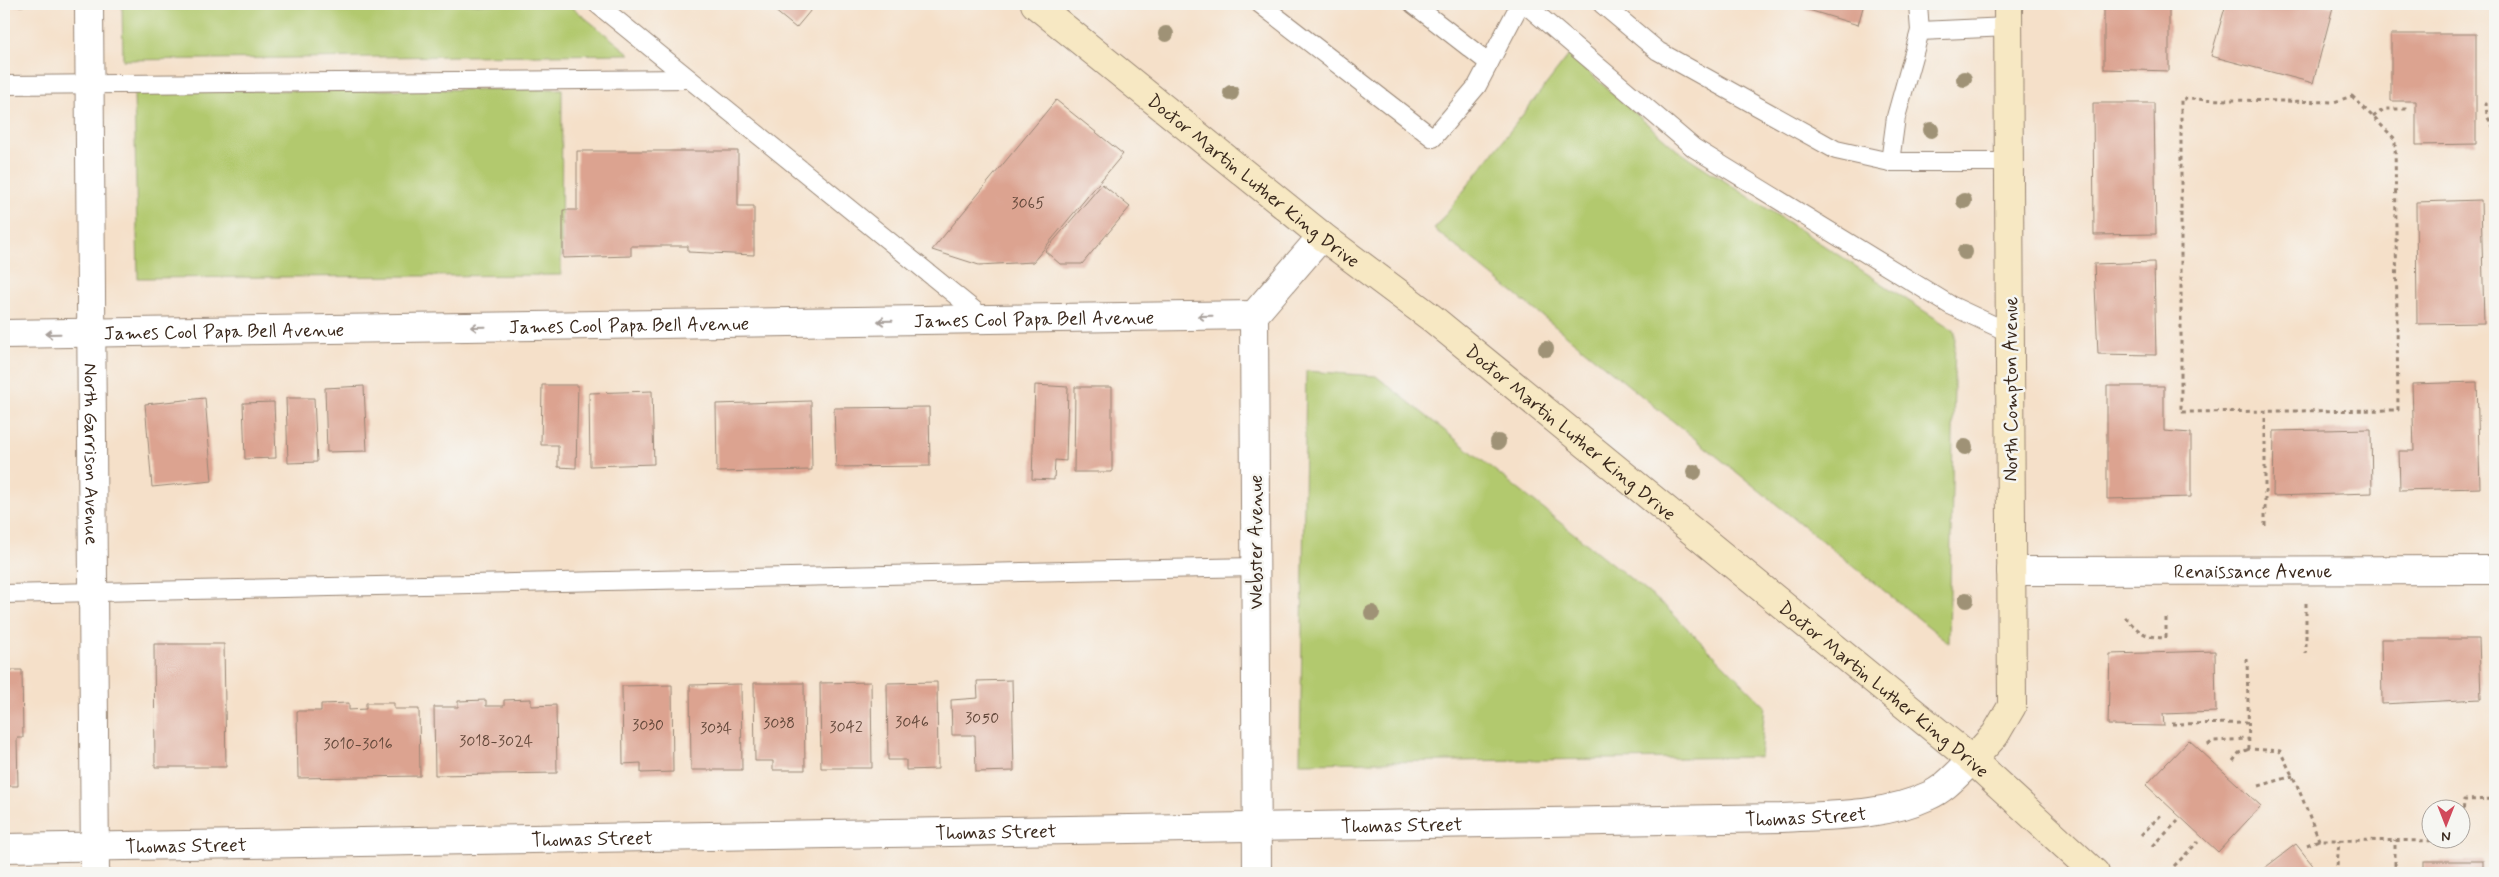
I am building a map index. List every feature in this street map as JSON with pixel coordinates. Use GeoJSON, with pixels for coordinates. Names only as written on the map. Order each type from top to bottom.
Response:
{"type":"FeatureCollection","features":[{"type":"Feature","properties":{"kind":"main road","name":"Doctor Martin Luther King Drive"},"geometry":{"type":"LineString","coordinates":[[1035,4],[1322,236],[1433,319],[1972,760],[2095,873]]}},
{"type":"Feature","properties":{"kind":"main road","name":"North Compton Avenue"},"geometry":{"type":"LineString","coordinates":[[1972,760],[1995,735],[2012,706],[2008,16]]}},
{"type":"Feature","properties":{"kind":"street","name":"North Garrison Avenue"},"geometry":{"type":"LineString","coordinates":[[89,4],[95,873]]}},
{"type":"Feature","properties":{"kind":"street"},"geometry":{"type":"LineString","coordinates":[[1254,315],[1322,236]]}},
{"type":"Feature","properties":{"kind":"street","name":"James Cool Papa Bell Avenue"},"geometry":{"type":"LineString","coordinates":[[4,334],[1254,315]]}},
{"type":"Feature","properties":{"kind":"street","name":"Webster Avenue"},"geometry":{"type":"LineString","coordinates":[[1254,315],[1257,873]]}},
{"type":"Feature","properties":{"kind":"street","name":"Renaissance Avenue"},"geometry":{"type":"LineString","coordinates":[[2011,571],[2495,570]]}},
{"type":"Feature","properties":{"kind":"street","name":"Thomas Street"},"geometry":{"type":"LineString","coordinates":[[4,848],[1781,818],[1846,814],[1889,808],[1929,796],[1972,760]]}},
{"type":"Feature","properties":{"kind":"lane"},"geometry":{"type":"LineString","coordinates":[[597,4],[985,319]]}},
{"type":"Feature","properties":{"kind":"lane"},"geometry":{"type":"LineString","coordinates":[[1260,4],[1433,138],[1477,86],[1520,4]]}},
{"type":"Feature","properties":{"kind":"lane"},"geometry":{"type":"LineString","coordinates":[[1413,4],[1489,63]]}},
{"type":"Feature","properties":{"kind":"lane"},"geometry":{"type":"LineString","coordinates":[[1525,4],[1694,148],[1950,305],[2010,333]]}},
{"type":"Feature","properties":{"kind":"lane"},"geometry":{"type":"LineString","coordinates":[[1602,4],[1658,51],[1836,150],[1890,162],[2009,162]]}},
{"type":"Feature","properties":{"kind":"lane"},"geometry":{"type":"LineString","coordinates":[[1890,162],[1896,116],[1920,31],[1918,4]]}},
{"type":"Feature","properties":{"kind":"lane"},"geometry":{"type":"LineString","coordinates":[[1920,31],[2008,16]]}},
{"type":"Feature","properties":{"kind":"lane"},"geometry":{"type":"LineString","coordinates":[[4,85],[689,78]]}},
{"type":"Feature","properties":{"kind":"lane"},"geometry":{"type":"LineString","coordinates":[[4,594],[1255,567]]}},
{"type":"Feature","properties":{"kind":"path"},"geometry":{"type":"LineString","coordinates":[[2352,96],[2373,117],[2395,139],[2398,410],[2182,412],[2181,99],[2334,102],[2352,96]]}},
{"type":"Feature","properties":{"kind":"path"},"geometry":{"type":"LineString","coordinates":[[2495,103],[2486,103],[2487,116],[2495,130]]}},
{"type":"Feature","properties":{"kind":"path"},"geometry":{"type":"LineString","coordinates":[[2373,117],[2384,109],[2410,109]]}},
{"type":"Feature","properties":{"kind":"path"},"geometry":{"type":"LineString","coordinates":[[2265,410],[2265,528]]}},
{"type":"Feature","properties":{"kind":"path"},"geometry":{"type":"LineString","coordinates":[[2306,570],[2306,654]]}},
{"type":"Feature","properties":{"kind":"path"},"geometry":{"type":"LineString","coordinates":[[2125,617],[2138,631],[2148,638],[2166,638],[2166,617]]}},
{"type":"Feature","properties":{"kind":"path"},"geometry":{"type":"LineString","coordinates":[[2247,658],[2249,749]]}},
{"type":"Feature","properties":{"kind":"path"},"geometry":{"type":"LineString","coordinates":[[2172,724],[2248,723]]}},
{"type":"Feature","properties":{"kind":"path"},"geometry":{"type":"LineString","coordinates":[[2208,745],[2213,741],[2249,740]]}},
{"type":"Feature","properties":{"kind":"path"},"geometry":{"type":"LineString","coordinates":[[2234,761],[2239,753],[2249,749],[2280,751],[2293,776],[2319,840]]}},
{"type":"Feature","properties":{"kind":"path"},"geometry":{"type":"LineString","coordinates":[[2258,786],[2293,776]]}},
{"type":"Feature","properties":{"kind":"path"},"geometry":{"type":"LineString","coordinates":[[2464,800],[2495,799]]}},
{"type":"Feature","properties":{"kind":"path"},"geometry":{"type":"LineString","coordinates":[[2141,835],[2162,813]]}},
{"type":"Feature","properties":{"kind":"path"},"geometry":{"type":"LineString","coordinates":[[2153,846],[2178,821]]}},
{"type":"Feature","properties":{"kind":"path"},"geometry":{"type":"LineString","coordinates":[[2307,845],[2319,840],[2422,840]]}},
{"type":"Feature","properties":{"kind":"path"},"geometry":{"type":"LineString","coordinates":[[2333,873],[2337,867],[2339,840]]}},
{"type":"Feature","properties":{"kind":"path"},"geometry":{"type":"LineString","coordinates":[[2395,840],[2395,873]]}},
{"type":"Feature","properties":{"kind":"path"},"geometry":{"type":"LineString","coordinates":[[2174,866],[2198,842]]}},
{"type":"Feature","properties":{"kind":"green space"},"geometry":{"type":"Polygon","coordinates":[[[122,4],[568,4],[630,54],[123,60],[122,4]]]}},
{"type":"Feature","properties":{"kind":"green space"},"geometry":{"type":"Polygon","coordinates":[[[1569,55],[1677,150],[1955,331],[1949,643],[1434,229],[1569,55]]]}},
{"type":"Feature","properties":{"kind":"green space"},"geometry":{"type":"Polygon","coordinates":[[[562,89],[561,275],[138,278],[134,91],[562,89]]]}},
{"type":"Feature","properties":{"kind":"green space"},"geometry":{"type":"Polygon","coordinates":[[[1306,371],[1376,376],[1665,606],[1765,706],[1760,757],[1300,763],[1306,371]]]}},
{"type":"Feature","properties":{"kind":"building"},"geometry":{"type":"Polygon","coordinates":[[[4,4],[23,4],[23,6],[4,6],[4,4]]]}},
{"type":"Feature","properties":{"kind":"building"},"geometry":{"type":"Polygon","coordinates":[[[780,4],[816,4],[796,28],[774,10],[780,4]]]}},
{"type":"Feature","properties":{"kind":"building"},"geometry":{"type":"Polygon","coordinates":[[[1789,4],[1864,4],[1858,25],[1789,4]]]}},
{"type":"Feature","properties":{"kind":"building"},"geometry":{"type":"Polygon","coordinates":[[[2104,4],[2189,4],[2169,7],[2169,71],[2104,69],[2104,4]]]}},
{"type":"Feature","properties":{"kind":"building"},"geometry":{"type":"Polygon","coordinates":[[[2226,4],[2320,4],[2333,7],[2313,83],[2211,56],[2226,4]]]}},
{"type":"Feature","properties":{"kind":"building"},"geometry":{"type":"Polygon","coordinates":[[[2391,34],[2476,34],[2476,144],[2416,145],[2416,101],[2391,101],[2391,34]]]}},
{"type":"Feature","properties":{"kind":"building"},"geometry":{"type":"Polygon","coordinates":[[[1056,100],[1123,154],[1033,262],[979,265],[932,250],[1056,100]]]}},
{"type":"Feature","properties":{"kind":"building"},"geometry":{"type":"Polygon","coordinates":[[[2093,103],[2154,103],[2156,234],[2094,235],[2093,103]]]}},
{"type":"Feature","properties":{"kind":"building"},"geometry":{"type":"Polygon","coordinates":[[[577,151],[738,151],[738,206],[754,206],[754,255],[688,252],[688,246],[631,246],[631,256],[563,258],[563,210],[577,210],[577,151]]]}},
{"type":"Feature","properties":{"kind":"building"},"geometry":{"type":"Polygon","coordinates":[[[1102,184],[1130,207],[1082,264],[1060,264],[1045,251],[1102,184]]]}},
{"type":"Feature","properties":{"kind":"building"},"geometry":{"type":"Polygon","coordinates":[[[2481,200],[2484,323],[2417,324],[2416,202],[2481,200]]]}},
{"type":"Feature","properties":{"kind":"building"},"geometry":{"type":"Polygon","coordinates":[[[2154,262],[2156,355],[2098,354],[2094,264],[2154,262]]]}},
{"type":"Feature","properties":{"kind":"building"},"geometry":{"type":"Polygon","coordinates":[[[2477,382],[2480,488],[2400,490],[2399,451],[2414,451],[2412,384],[2477,382]]]}},
{"type":"Feature","properties":{"kind":"building"},"geometry":{"type":"Polygon","coordinates":[[[542,385],[578,385],[576,468],[558,467],[558,445],[541,445],[542,385]]]}},
{"type":"Feature","properties":{"kind":"building"},"geometry":{"type":"Polygon","coordinates":[[[1035,385],[1068,387],[1066,461],[1055,460],[1054,480],[1032,479],[1035,385]]]}},
{"type":"Feature","properties":{"kind":"building"},"geometry":{"type":"Polygon","coordinates":[[[364,386],[367,451],[327,452],[325,388],[364,386]]]}},
{"type":"Feature","properties":{"kind":"building"},"geometry":{"type":"Polygon","coordinates":[[[2107,386],[2164,386],[2164,431],[2191,433],[2191,497],[2107,499],[2107,386]]]}},
{"type":"Feature","properties":{"kind":"building"},"geometry":{"type":"Polygon","coordinates":[[[1075,387],[1112,387],[1112,472],[1074,472],[1075,387]]]}},
{"type":"Feature","properties":{"kind":"building"},"geometry":{"type":"Polygon","coordinates":[[[652,391],[654,464],[590,466],[589,393],[652,391]]]}},
{"type":"Feature","properties":{"kind":"building"},"geometry":{"type":"Polygon","coordinates":[[[205,398],[212,481],[152,487],[145,404],[205,398]]]}},
{"type":"Feature","properties":{"kind":"building"},"geometry":{"type":"Polygon","coordinates":[[[286,398],[314,398],[317,462],[288,463],[286,398]]]}},
{"type":"Feature","properties":{"kind":"building"},"geometry":{"type":"Polygon","coordinates":[[[811,401],[812,470],[717,472],[716,404],[811,401]]]}},
{"type":"Feature","properties":{"kind":"building"},"geometry":{"type":"Polygon","coordinates":[[[274,402],[276,458],[245,459],[243,403],[274,402]]]}},
{"type":"Feature","properties":{"kind":"building"},"geometry":{"type":"Polygon","coordinates":[[[929,407],[930,466],[836,467],[834,408],[929,407]]]}},
{"type":"Feature","properties":{"kind":"building"},"geometry":{"type":"Polygon","coordinates":[[[2371,429],[2372,493],[2273,496],[2274,431],[2371,429]]]}},
{"type":"Feature","properties":{"kind":"building"},"geometry":{"type":"Polygon","coordinates":[[[2381,639],[2479,639],[2481,699],[2382,704],[2381,639]]]}},
{"type":"Feature","properties":{"kind":"building"},"geometry":{"type":"Polygon","coordinates":[[[154,644],[224,644],[226,767],[155,767],[154,644]]]}},
{"type":"Feature","properties":{"kind":"building"},"geometry":{"type":"Polygon","coordinates":[[[2215,651],[2216,712],[2163,714],[2164,726],[2108,725],[2110,654],[2215,651]]]}},
{"type":"Feature","properties":{"kind":"building"},"geometry":{"type":"Polygon","coordinates":[[[4,670],[22,670],[23,738],[17,738],[18,786],[4,786],[4,670]]]}},
{"type":"Feature","properties":{"kind":"building"},"geometry":{"type":"Polygon","coordinates":[[[1012,680],[1014,771],[976,772],[975,735],[952,735],[951,700],[978,698],[977,681],[1012,680]]]}},
{"type":"Feature","properties":{"kind":"building"},"geometry":{"type":"Polygon","coordinates":[[[871,682],[872,768],[821,768],[820,683],[871,682]]]}},
{"type":"Feature","properties":{"kind":"building"},"geometry":{"type":"Polygon","coordinates":[[[937,682],[938,769],[906,770],[906,760],[888,760],[887,683],[937,682]]]}},
{"type":"Feature","properties":{"kind":"building"},"geometry":{"type":"Polygon","coordinates":[[[754,683],[804,683],[805,770],[773,770],[773,761],[755,761],[754,683]]]}},
{"type":"Feature","properties":{"kind":"building"},"geometry":{"type":"Polygon","coordinates":[[[741,684],[742,770],[691,770],[690,685],[741,684]]]}},
{"type":"Feature","properties":{"kind":"building"},"geometry":{"type":"Polygon","coordinates":[[[672,685],[673,772],[641,773],[641,763],[623,764],[622,686],[672,685]]]}},
{"type":"Feature","properties":{"kind":"building"},"geometry":{"type":"Polygon","coordinates":[[[531,699],[531,706],[556,705],[557,773],[435,775],[434,707],[458,707],[458,701],[486,700],[486,706],[504,706],[504,700],[531,699]]]}},
{"type":"Feature","properties":{"kind":"building"},"geometry":{"type":"Polygon","coordinates":[[[349,703],[349,710],[366,709],[366,703],[394,703],[394,709],[419,709],[420,776],[298,778],[297,711],[321,711],[321,704],[349,703]]]}},
{"type":"Feature","properties":{"kind":"building"},"geometry":{"type":"Polygon","coordinates":[[[2189,740],[2261,806],[2218,852],[2146,785],[2189,740]]]}},
{"type":"Feature","properties":{"kind":"building"},"geometry":{"type":"Polygon","coordinates":[[[2296,844],[2319,873],[2258,873],[2296,844]]]}},
{"type":"Feature","properties":{"kind":"building"},"geometry":{"type":"Polygon","coordinates":[[[2424,861],[2483,861],[2483,873],[2424,873],[2424,861]]]}}]}
